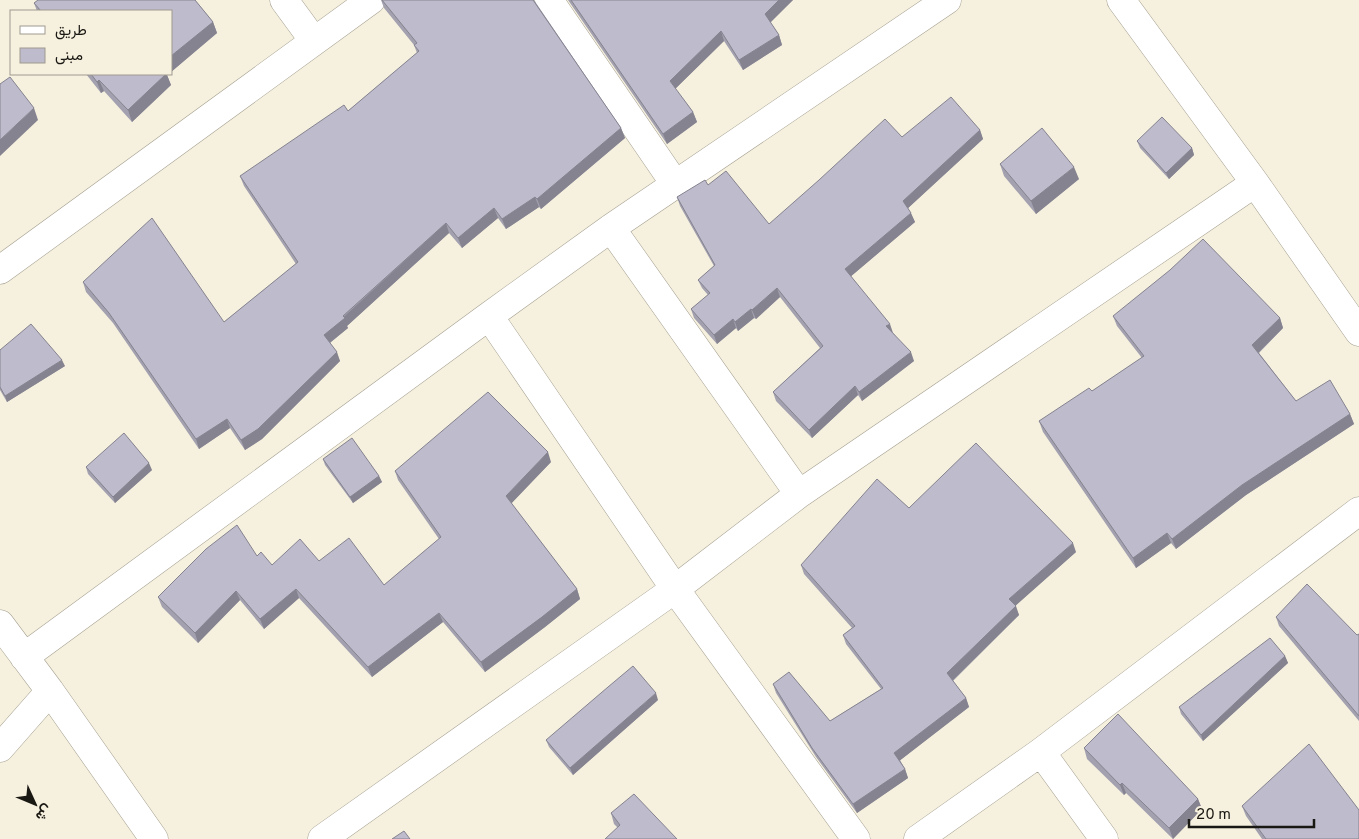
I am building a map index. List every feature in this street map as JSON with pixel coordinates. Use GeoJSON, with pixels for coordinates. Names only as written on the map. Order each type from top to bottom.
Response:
{"type":"FeatureCollection","features":[{"type":"Feature","properties":{"kind":"street"},"geometry":{"type":"LineString","coordinates":[[284,0],[314,41]]}},
{"type":"Feature","properties":{"kind":"street"},"geometry":{"type":"LineString","coordinates":[[0,270],[371,0]]}},
{"type":"Feature","properties":{"kind":"street"},"geometry":{"type":"LineString","coordinates":[[549,0],[675,184]]}},
{"type":"Feature","properties":{"kind":"street"},"geometry":{"type":"LineString","coordinates":[[24,657],[611,228],[947,0]]}},
{"type":"Feature","properties":{"kind":"street"},"geometry":{"type":"LineString","coordinates":[[1121,0],[1255,183],[1359,332]]}},
{"type":"Feature","properties":{"kind":"street"},"geometry":{"type":"LineString","coordinates":[[322,839],[675,589],[799,494],[1255,183]]}},
{"type":"Feature","properties":{"kind":"street"},"geometry":{"type":"LineString","coordinates":[[611,228],[799,494]]}},
{"type":"Feature","properties":{"kind":"street"},"geometry":{"type":"LineString","coordinates":[[489,316],[675,589],[856,839]]}},
{"type":"Feature","properties":{"kind":"street"},"geometry":{"type":"LineString","coordinates":[[918,839],[1041,752],[1359,511]]}},
{"type":"Feature","properties":{"kind":"street"},"geometry":{"type":"LineString","coordinates":[[0,624],[50,691],[154,839]]}},
{"type":"Feature","properties":{"kind":"street"},"geometry":{"type":"LineString","coordinates":[[0,748],[50,691]]}},
{"type":"Feature","properties":{"kind":"street"},"geometry":{"type":"LineString","coordinates":[[1041,752],[1104,839]]}},
{"type":"Feature","properties":{"kind":"building"},"geometry":{"type":"Polygon","coordinates":[[[38,0],[195,0],[213,22],[172,55],[172,10],[40,10],[34,3],[38,0]]]}},
{"type":"Feature","properties":{"kind":"building"},"geometry":{"type":"Polygon","coordinates":[[[382,0],[533,0],[621,128],[537,199],[535,197],[502,219],[494,208],[458,238],[446,223],[343,316],[345,318],[324,335],[337,352],[258,429],[241,440],[227,419],[196,439],[109,313],[83,282],[152,218],[224,322],[298,262],[240,176],[344,105],[348,111],[419,51],[414,45],[417,43],[382,0]]]}},
{"type":"Feature","properties":{"kind":"building"},"geometry":{"type":"Polygon","coordinates":[[[571,0],[779,0],[765,14],[779,35],[739,60],[721,31],[670,81],[693,112],[663,134],[571,0]]]}},
{"type":"Feature","properties":{"kind":"building"},"geometry":{"type":"Polygon","coordinates":[[[92,75],[165,75],[128,110],[99,80],[97,82],[92,75]]]}},
{"type":"Feature","properties":{"kind":"building"},"geometry":{"type":"Polygon","coordinates":[[[10,77],[34,108],[0,140],[0,84],[10,77]]]}},
{"type":"Feature","properties":{"kind":"building"},"geometry":{"type":"Polygon","coordinates":[[[951,97],[980,130],[903,201],[911,213],[845,269],[890,324],[886,326],[911,352],[859,392],[855,386],[809,430],[773,392],[823,346],[777,288],[752,310],[735,322],[733,319],[714,335],[691,309],[710,293],[698,280],[715,265],[677,197],[705,180],[708,185],[726,171],[769,224],[885,119],[902,137],[951,97]]]}},
{"type":"Feature","properties":{"kind":"building"},"geometry":{"type":"Polygon","coordinates":[[[1162,117],[1192,148],[1166,173],[1137,141],[1162,117]]]}},
{"type":"Feature","properties":{"kind":"building"},"geometry":{"type":"Polygon","coordinates":[[[1042,128],[1074,167],[1031,201],[1000,164],[1042,128]]]}},
{"type":"Feature","properties":{"kind":"building"},"geometry":{"type":"Polygon","coordinates":[[[1203,239],[1280,318],[1252,345],[1296,401],[1330,380],[1350,414],[1242,485],[1172,539],[1167,533],[1133,558],[1039,421],[1089,388],[1092,391],[1144,356],[1113,316],[1170,270],[1203,239]]]}},
{"type":"Feature","properties":{"kind":"building"},"geometry":{"type":"Polygon","coordinates":[[[31,324],[62,360],[5,396],[0,387],[0,350],[31,324]]]}},
{"type":"Feature","properties":{"kind":"building"},"geometry":{"type":"Polygon","coordinates":[[[488,392],[548,452],[506,496],[577,589],[481,662],[439,613],[368,667],[296,589],[260,619],[236,591],[195,633],[158,597],[206,549],[237,525],[257,556],[261,552],[272,565],[300,539],[319,561],[349,538],[384,585],[441,537],[395,471],[488,392]]]}},
{"type":"Feature","properties":{"kind":"building"},"geometry":{"type":"Polygon","coordinates":[[[124,433],[149,463],[113,497],[86,467],[124,433]]]}},
{"type":"Feature","properties":{"kind":"building"},"geometry":{"type":"Polygon","coordinates":[[[352,438],[379,476],[350,497],[323,459],[352,438]]]}},
{"type":"Feature","properties":{"kind":"building"},"geometry":{"type":"Polygon","coordinates":[[[976,443],[1073,543],[1009,599],[1016,606],[947,673],[966,698],[894,753],[905,769],[853,804],[812,748],[773,684],[789,672],[830,721],[883,688],[843,635],[855,626],[801,565],[877,479],[909,508],[976,443]]]}},
{"type":"Feature","properties":{"kind":"building"},"geometry":{"type":"Polygon","coordinates":[[[1307,584],[1357,635],[1359,634],[1359,716],[1276,617],[1307,584]]]}},
{"type":"Feature","properties":{"kind":"building"},"geometry":{"type":"Polygon","coordinates":[[[1270,638],[1285,656],[1201,735],[1179,707],[1270,638]]]}},
{"type":"Feature","properties":{"kind":"building"},"geometry":{"type":"Polygon","coordinates":[[[633,666],[656,693],[570,768],[546,740],[633,666]]]}},
{"type":"Feature","properties":{"kind":"building"},"geometry":{"type":"Polygon","coordinates":[[[1118,714],[1198,799],[1169,828],[1122,783],[1120,785],[1084,748],[1118,714]]]}},
{"type":"Feature","properties":{"kind":"building"},"geometry":{"type":"Polygon","coordinates":[[[1309,744],[1359,810],[1359,839],[1266,839],[1242,806],[1309,744]]]}},
{"type":"Feature","properties":{"kind":"building"},"geometry":{"type":"Polygon","coordinates":[[[634,794],[677,839],[605,839],[620,825],[611,813],[634,794]]]}},
{"type":"Feature","properties":{"kind":"building"},"geometry":{"type":"Polygon","coordinates":[[[404,831],[410,839],[392,839],[404,831]]]}}]}
